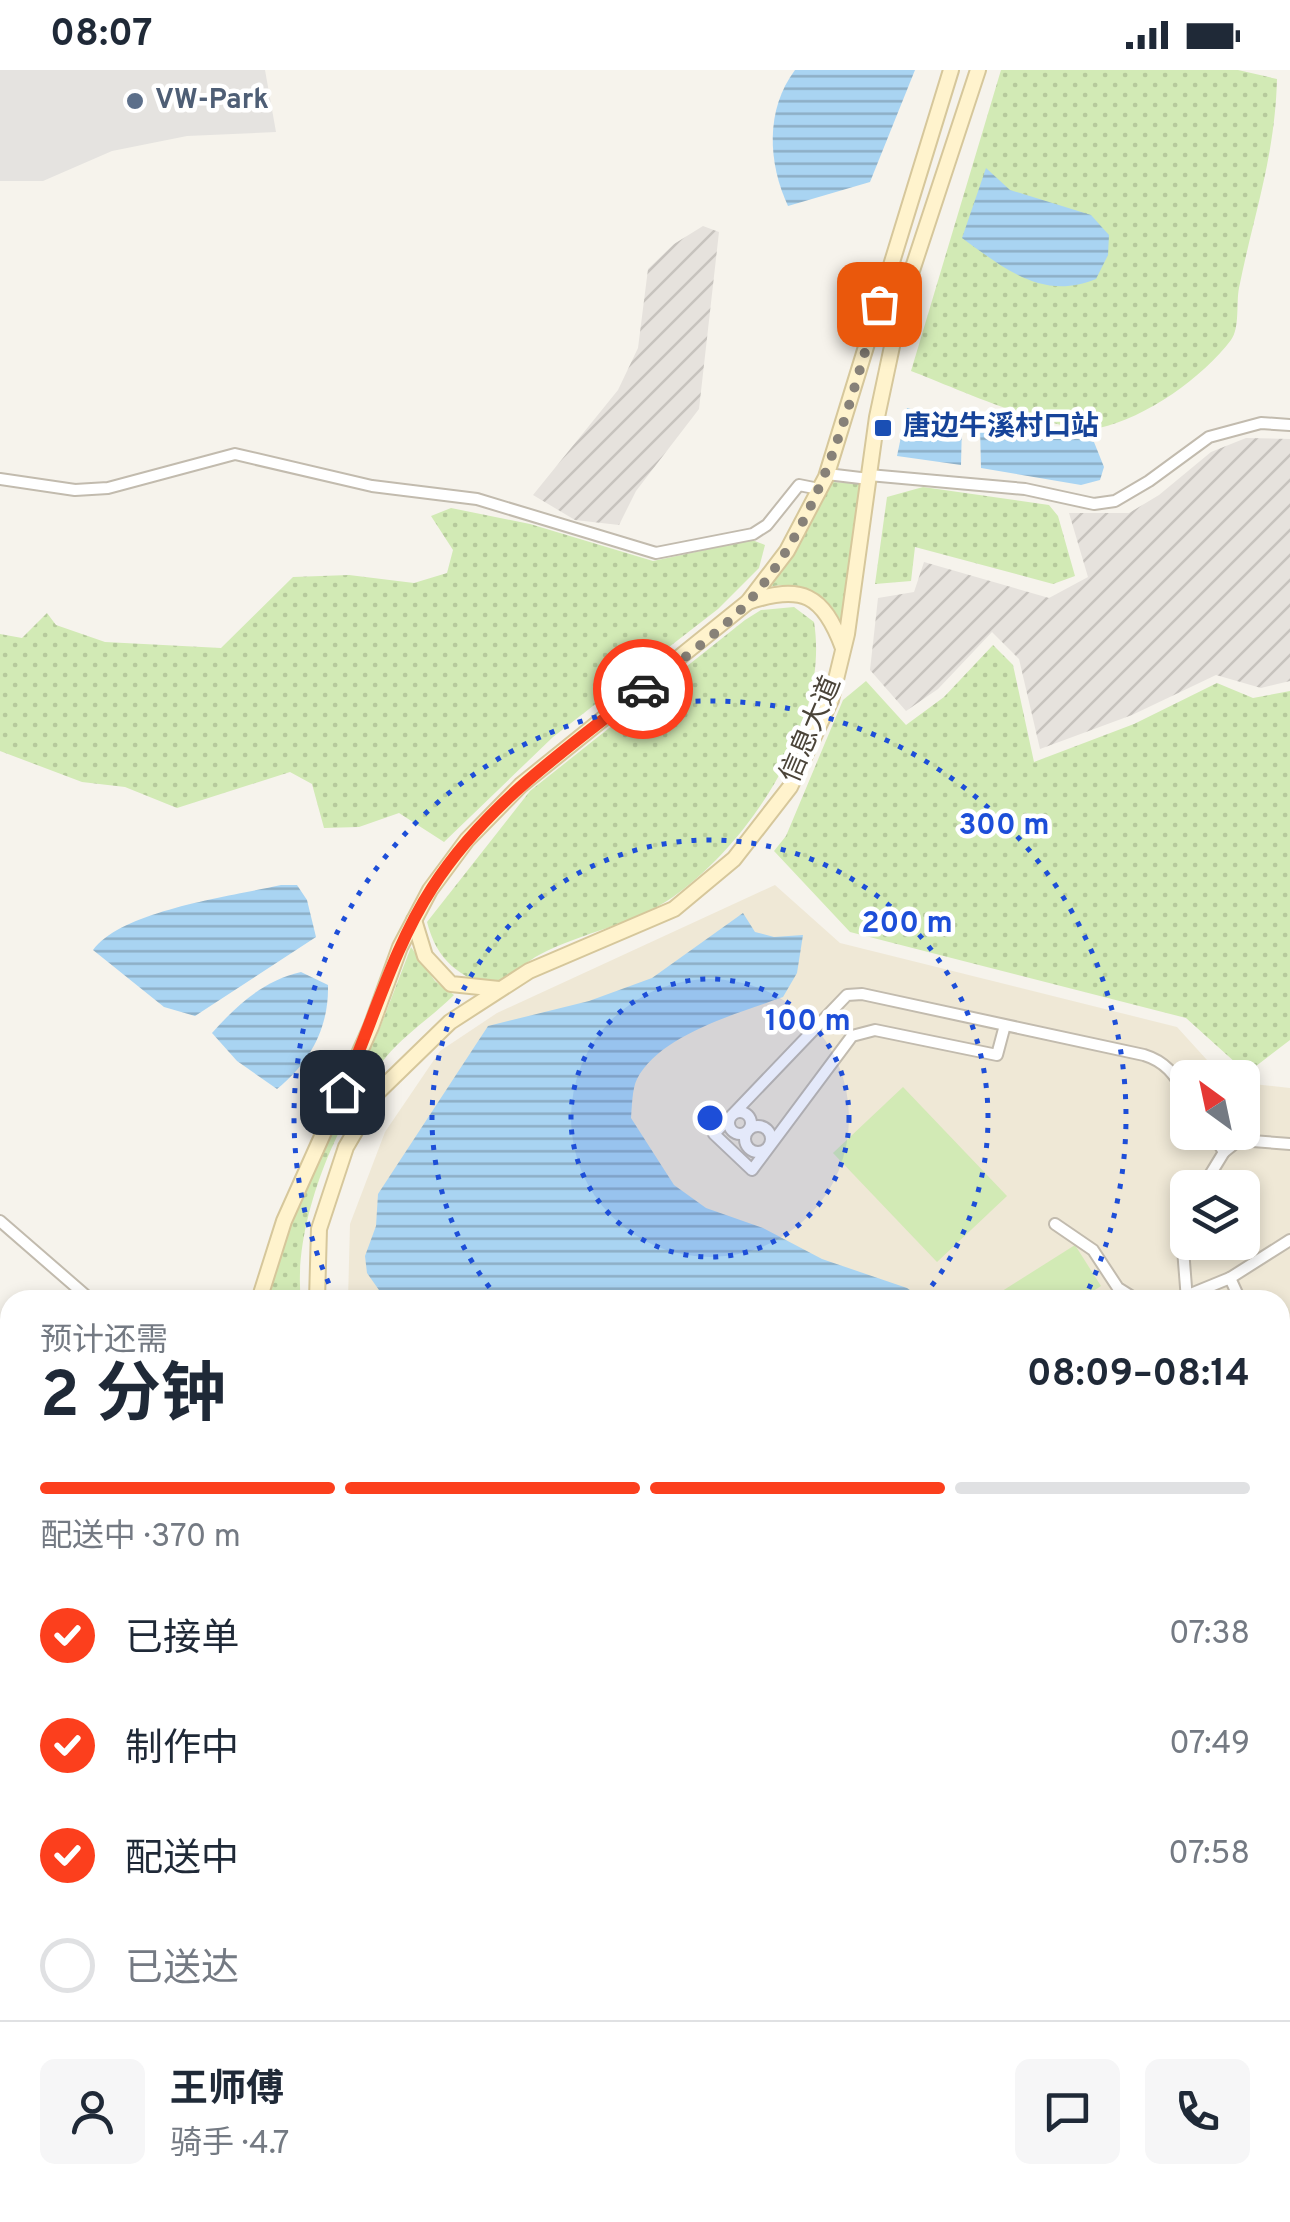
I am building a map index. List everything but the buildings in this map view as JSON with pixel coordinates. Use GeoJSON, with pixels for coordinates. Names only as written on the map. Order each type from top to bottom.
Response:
{"type":"FeatureCollection","features":[{"type":"Feature","properties":{"kind":"main road"},"geometry":{"type":"LineString","coordinates":[[262,1290],[284,1221],[414,920],[467,840],[521,785],[748,602],[787,551],[827,474],[951,70]]}},
{"type":"Feature","properties":{"kind":"main road","name":"信息大道"},"geometry":{"type":"LineString","coordinates":[[317,1290],[319,1228],[346,1146],[378,1092],[450,1022],[529,971],[674,909],[734,859],[790,787],[831,700],[901,304],[978,70]]}},
{"type":"Feature","properties":{"kind":"main road"},"geometry":{"type":"LineString","coordinates":[[748,602],[785,589],[814,600],[832,619],[843,649]]}},
{"type":"Feature","properties":{"kind":"main road"},"geometry":{"type":"LineString","coordinates":[[414,920],[425,956],[451,984],[501,989]]}},
{"type":"Feature","properties":{"kind":"street"},"geometry":{"type":"LineString","coordinates":[[827,474],[1026,489],[1094,504],[1115,501],[1209,437],[1261,423],[1290,425]]}},
{"type":"Feature","properties":{"kind":"street"},"geometry":{"type":"LineString","coordinates":[[0,478],[75,490],[108,488],[235,454],[372,486],[477,499],[656,553],[753,534],[767,524],[799,485],[819,489]]}},
{"type":"Feature","properties":{"kind":"street"},"geometry":{"type":"LineString","coordinates":[[748,1131],[760,1126],[767,1130],[771,1142],[752,1170],[714,1134],[847,995],[862,994],[1157,1059],[1170,1068]]}},
{"type":"Feature","properties":{"kind":"street"},"geometry":{"type":"LineString","coordinates":[[732,1115],[748,1114],[748,1147],[755,1152],[767,1148],[852,1036],[875,1030],[997,1056],[1005,1025]]}},
{"type":"Feature","properties":{"kind":"street"},"geometry":{"type":"LineString","coordinates":[[1213,1170],[1224,1152],[1238,1140],[1290,1144]]}},
{"type":"Feature","properties":{"kind":"street"},"geometry":{"type":"LineString","coordinates":[[0,1221],[79,1290]]}},
{"type":"Feature","properties":{"kind":"street"},"geometry":{"type":"LineString","coordinates":[[1054,1224],[1093,1250],[1121,1290]]}},
{"type":"Feature","properties":{"kind":"street"},"geometry":{"type":"LineString","coordinates":[[1204,1290],[1290,1240]]}},
{"type":"Feature","properties":{"kind":"street"},"geometry":{"type":"LineString","coordinates":[[1184,1260],[1186,1290]]}},
{"type":"Feature","properties":{"kind":"street"},"geometry":{"type":"LineString","coordinates":[[1230,1278],[1235,1290]]}},
{"type":"Feature","properties":{"kind":"shaded area","name":"VW-Park"},"geometry":{"type":"Polygon","coordinates":[[[0,70],[265,70],[276,132],[187,136],[112,151],[43,181],[0,181],[0,70]]]}},
{"type":"Feature","properties":{"kind":"shaded area"},"geometry":{"type":"Polygon","coordinates":[[[703,226],[719,232],[699,409],[636,491],[619,525],[575,520],[533,495],[618,390],[638,348],[648,269],[674,244],[703,226]]]}},
{"type":"Feature","properties":{"kind":"shaded area"},"geometry":{"type":"Polygon","coordinates":[[[1246,438],[1290,439],[1290,681],[1261,688],[1216,675],[1132,715],[1040,749],[1019,659],[992,632],[938,689],[906,711],[870,670],[878,598],[914,592],[924,562],[1049,598],[1088,577],[1069,513],[1129,513],[1159,495],[1211,452],[1246,438]]]}},
{"type":"Feature","properties":{"kind":"shaded area"},"geometry":{"type":"Polygon","coordinates":[[[775,885],[840,943],[1177,1027],[1207,1060],[1170,1060],[1170,1150],[1260,1150],[1260,1085],[1290,1088],[1290,1290],[348,1290],[350,1224],[385,1132],[440,1051],[497,1013],[775,885]]]}},
{"type":"Feature","properties":{"kind":"green space"},"geometry":{"type":"Polygon","coordinates":[[[1001,70],[1238,70],[1277,79],[1268,160],[1239,288],[1234,335],[1205,368],[1172,394],[1117,423],[1099,428],[1059,425],[911,371],[1001,70]]]}},
{"type":"Feature","properties":{"kind":"green space"},"geometry":{"type":"Polygon","coordinates":[[[832,482],[860,483],[842,624],[829,604],[812,591],[792,585],[769,587],[795,550],[832,482]]]}},
{"type":"Feature","properties":{"kind":"green space"},"geometry":{"type":"Polygon","coordinates":[[[923,487],[1049,505],[1058,516],[1075,576],[1053,584],[915,547],[911,581],[875,584],[887,497],[923,487]]]}},
{"type":"Feature","properties":{"kind":"green space"},"geometry":{"type":"Polygon","coordinates":[[[451,508],[530,524],[653,561],[752,540],[765,545],[759,568],[718,609],[553,737],[444,842],[399,813],[359,827],[324,828],[312,784],[290,772],[177,808],[125,787],[82,782],[0,751],[0,634],[22,638],[47,613],[56,625],[105,642],[221,648],[293,577],[349,575],[414,583],[447,573],[453,550],[431,516],[451,508]]]}},
{"type":"Feature","properties":{"kind":"green space"},"geometry":{"type":"Polygon","coordinates":[[[794,607],[814,622],[816,660],[810,698],[779,775],[731,844],[673,897],[539,955],[497,989],[452,966],[437,947],[427,922],[530,791],[745,620],[761,610],[794,607]]]}},
{"type":"Feature","properties":{"kind":"green space"},"geometry":{"type":"Polygon","coordinates":[[[993,645],[1013,665],[1034,762],[1134,724],[1217,683],[1253,698],[1290,691],[1290,1040],[1260,1063],[1260,1060],[1233,1060],[1186,1018],[850,932],[774,851],[786,836],[843,700],[866,681],[906,725],[944,697],[993,645]]]}},
{"type":"Feature","properties":{"kind":"green space"},"geometry":{"type":"Polygon","coordinates":[[[411,947],[435,981],[454,995],[402,1040],[368,1081],[336,1139],[311,1205],[300,1270],[301,1290],[270,1290],[291,1220],[378,1033],[411,947]]]}},
{"type":"Feature","properties":{"kind":"green space"},"geometry":{"type":"Polygon","coordinates":[[[903,1087],[1007,1196],[937,1262],[833,1153],[903,1087]]]}},
{"type":"Feature","properties":{"kind":"green space"},"geometry":{"type":"Polygon","coordinates":[[[1075,1245],[1101,1286],[1095,1290],[1004,1290],[1075,1245]]]}},
{"type":"Feature","properties":{"kind":"water"},"geometry":{"type":"Polygon","coordinates":[[[795,70],[915,70],[870,182],[788,206],[776,172],[773,137],[778,102],[795,70]]]}},
{"type":"Feature","properties":{"kind":"water"},"geometry":{"type":"Polygon","coordinates":[[[986,168],[1010,190],[1091,215],[1109,235],[1108,255],[1096,279],[1077,285],[1042,284],[1009,270],[962,238],[986,168]]]}},
{"type":"Feature","properties":{"kind":"water"},"geometry":{"type":"Polygon","coordinates":[[[907,408],[962,423],[961,465],[897,456],[907,408]]]}},
{"type":"Feature","properties":{"kind":"water"},"geometry":{"type":"Polygon","coordinates":[[[1002,425],[1094,442],[1104,467],[1100,480],[1081,485],[981,468],[980,427],[1002,425]]]}},
{"type":"Feature","properties":{"kind":"water"},"geometry":{"type":"Polygon","coordinates":[[[281,885],[297,885],[307,900],[316,937],[195,1016],[164,1007],[93,950],[107,936],[153,915],[281,885]]]}},
{"type":"Feature","properties":{"kind":"water"},"geometry":{"type":"Polygon","coordinates":[[[743,913],[755,932],[774,937],[803,935],[797,973],[783,997],[702,1027],[663,1049],[637,1079],[631,1118],[674,1185],[706,1208],[763,1228],[822,1259],[910,1290],[379,1290],[367,1273],[365,1256],[376,1226],[378,1194],[488,1026],[589,1001],[652,978],[743,913]]]}},
{"type":"Feature","properties":{"kind":"water"},"geometry":{"type":"Polygon","coordinates":[[[301,972],[328,985],[325,1016],[308,1056],[277,1089],[237,1061],[212,1033],[252,995],[301,972]]]}},
{"type":"Feature","properties":{"kind":"way so far"},"geometry":{"type":"LineString","coordinates":[[643,689],[748,602],[787,551],[826,476],[879,304]]}},
{"type":"Feature","properties":{"kind":"place","name":"VW-Park"},"geometry":{"type":"Point","coordinates":[135,101]}},
{"type":"Feature","properties":{"kind":"place","name":"唐边牛溪村口站"},"geometry":{"type":"Point","coordinates":[883,428]}},
{"type":"Feature","properties":{"kind":"route"},"geometry":{"type":"LineString","coordinates":[[342,1092],[400,947],[430,890],[467,840],[521,785],[643,689]]}}]}
